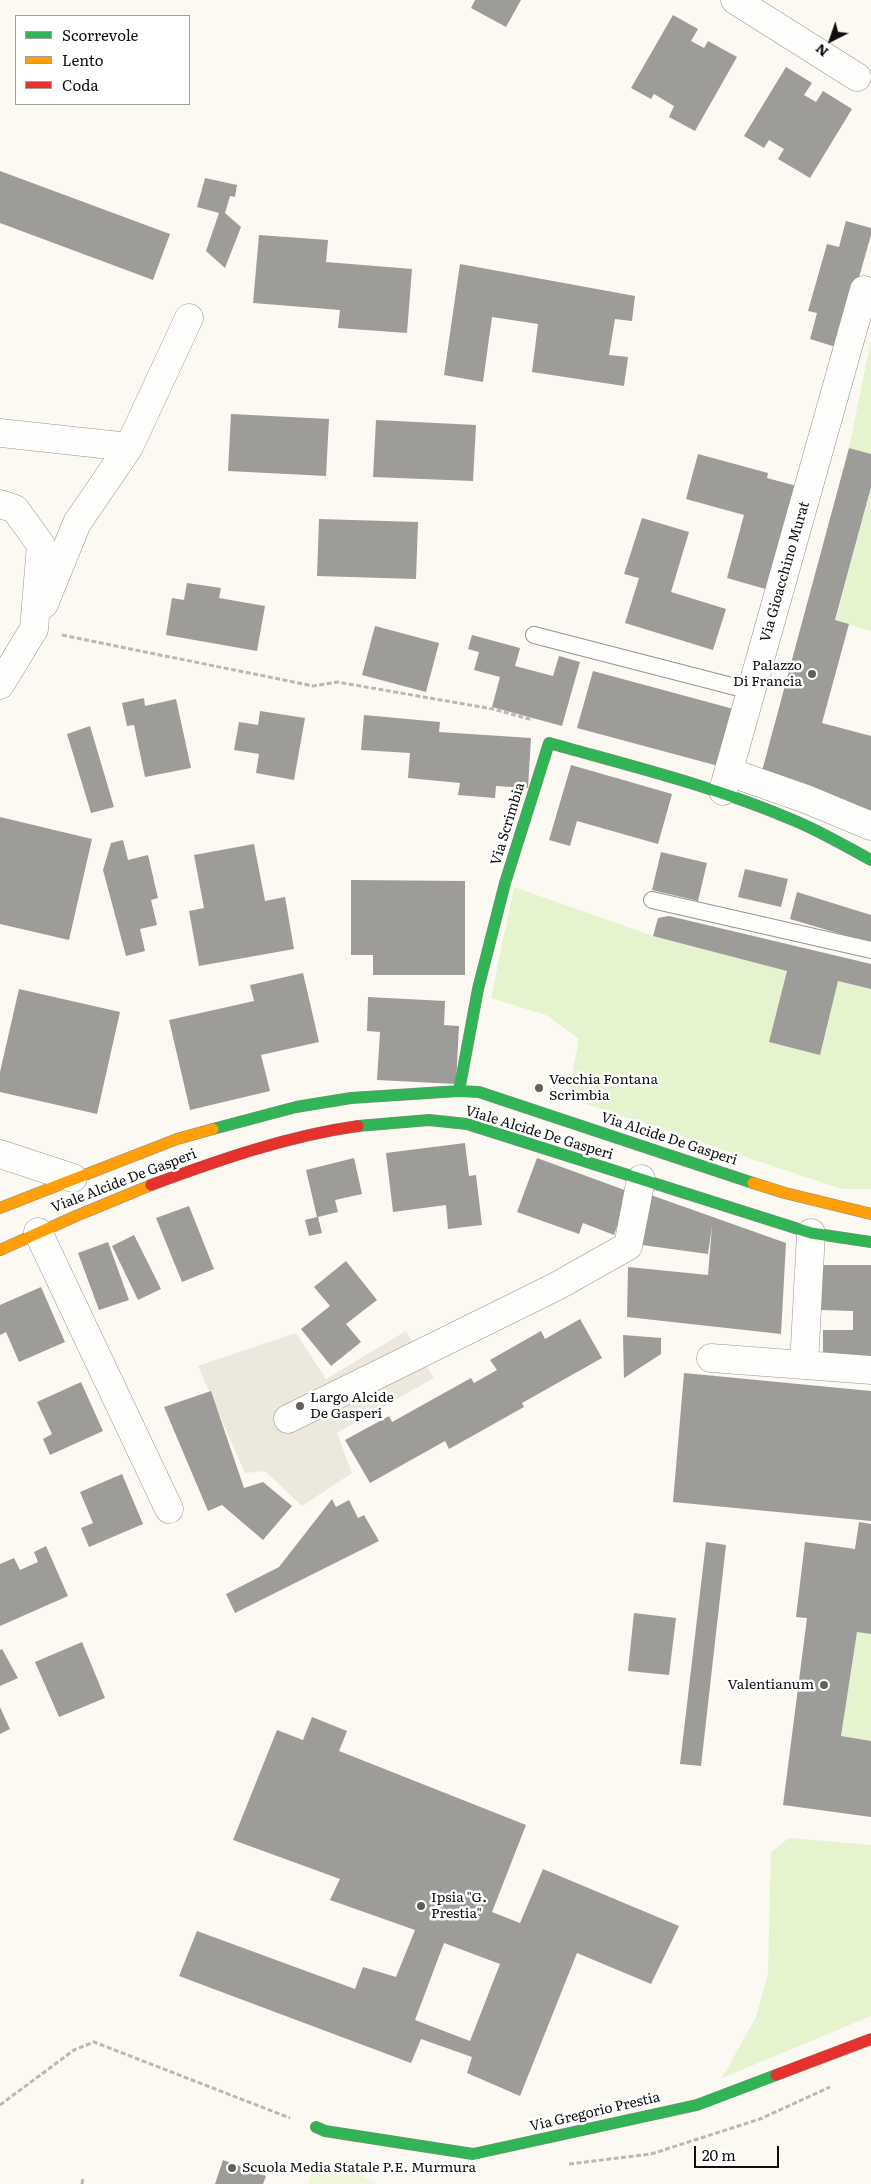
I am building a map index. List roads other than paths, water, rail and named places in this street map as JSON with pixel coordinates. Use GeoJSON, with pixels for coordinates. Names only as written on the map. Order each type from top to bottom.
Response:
{"type":"FeatureCollection","features":[{"type":"Feature","properties":{"kind":"main road","name":"Via Scrimbia"},"geometry":{"type":"LineString","coordinates":[[460,1091],[478,989],[505,884],[549,743],[726,782]]}},
{"type":"Feature","properties":{"kind":"main road"},"geometry":{"type":"LineString","coordinates":[[726,782],[871,860]]}},
{"type":"Feature","properties":{"kind":"main road","name":"Viale Alcide De Gasperi"},"geometry":{"type":"LineString","coordinates":[[0,1208],[177,1139],[296,1107],[351,1098],[460,1091]]}},
{"type":"Feature","properties":{"kind":"main road","name":"Via Alcide De Gasperi"},"geometry":{"type":"LineString","coordinates":[[460,1091],[479,1092],[785,1193],[871,1214]]}},
{"type":"Feature","properties":{"kind":"main road","name":"Viale Alcide De Gasperi"},"geometry":{"type":"LineString","coordinates":[[0,1250],[149,1185],[251,1150],[312,1133],[374,1124],[430,1120],[467,1124],[811,1233],[871,1242]]}},
{"type":"Feature","properties":{"kind":"main road","name":"Via Gregorio Prestia"},"geometry":{"type":"LineString","coordinates":[[316,2127],[325,2131],[473,2154],[697,2105],[871,2039]]}},
{"type":"Feature","properties":{"kind":"street"},"geometry":{"type":"LineString","coordinates":[[734,0],[857,76]]}},
{"type":"Feature","properties":{"kind":"street","name":"Via Gioacchino Murat"},"geometry":{"type":"LineString","coordinates":[[726,782],[864,290],[871,292]]}},
{"type":"Feature","properties":{"kind":"street"},"geometry":{"type":"LineString","coordinates":[[0,685],[34,629],[77,523],[129,447],[189,318]]}},
{"type":"Feature","properties":{"kind":"street"},"geometry":{"type":"LineString","coordinates":[[0,433],[129,447]]}},
{"type":"Feature","properties":{"kind":"street"},"geometry":{"type":"LineString","coordinates":[[0,504],[15,508],[41,545],[34,629]]}},
{"type":"Feature","properties":{"kind":"street"},"geometry":{"type":"LineString","coordinates":[[726,782],[806,799],[871,826]]}},
{"type":"Feature","properties":{"kind":"street"},"geometry":{"type":"LineString","coordinates":[[0,1154],[73,1178]]}},
{"type":"Feature","properties":{"kind":"street"},"geometry":{"type":"LineString","coordinates":[[288,1420],[557,1286],[628,1246],[641,1180]]}},
{"type":"Feature","properties":{"kind":"street"},"geometry":{"type":"LineString","coordinates":[[38,1232],[169,1509]]}},
{"type":"Feature","properties":{"kind":"street"},"geometry":{"type":"LineString","coordinates":[[804,1365],[811,1233]]}},
{"type":"Feature","properties":{"kind":"street"},"geometry":{"type":"LineString","coordinates":[[711,1358],[871,1370]]}},
{"type":"Feature","properties":{"kind":"lane"},"geometry":{"type":"LineString","coordinates":[[534,634],[751,691]]}},
{"type":"Feature","properties":{"kind":"lane"},"geometry":{"type":"LineString","coordinates":[[652,900],[871,950]]}},
{"type":"Feature","properties":{"kind":"place","name":"Palazzo Di Francia"},"geometry":{"type":"Point","coordinates":[812,674]}},
{"type":"Feature","properties":{"kind":"place","name":"Vecchia Fontana Scrimbia"},"geometry":{"type":"Point","coordinates":[539,1088]}},
{"type":"Feature","properties":{"kind":"place","name":"Largo Alcide De Gasperi"},"geometry":{"type":"Point","coordinates":[300,1406]}},
{"type":"Feature","properties":{"kind":"place","name":"Valentianum"},"geometry":{"type":"Point","coordinates":[824,1685]}},
{"type":"Feature","properties":{"kind":"place","name":"Ipsia \"G. Prestia\""},"geometry":{"type":"Point","coordinates":[421,1906]}},
{"type":"Feature","properties":{"kind":"place","name":"Scuola Media Statale P.E. Murmura"},"geometry":{"type":"Point","coordinates":[232,2168]}}]}
